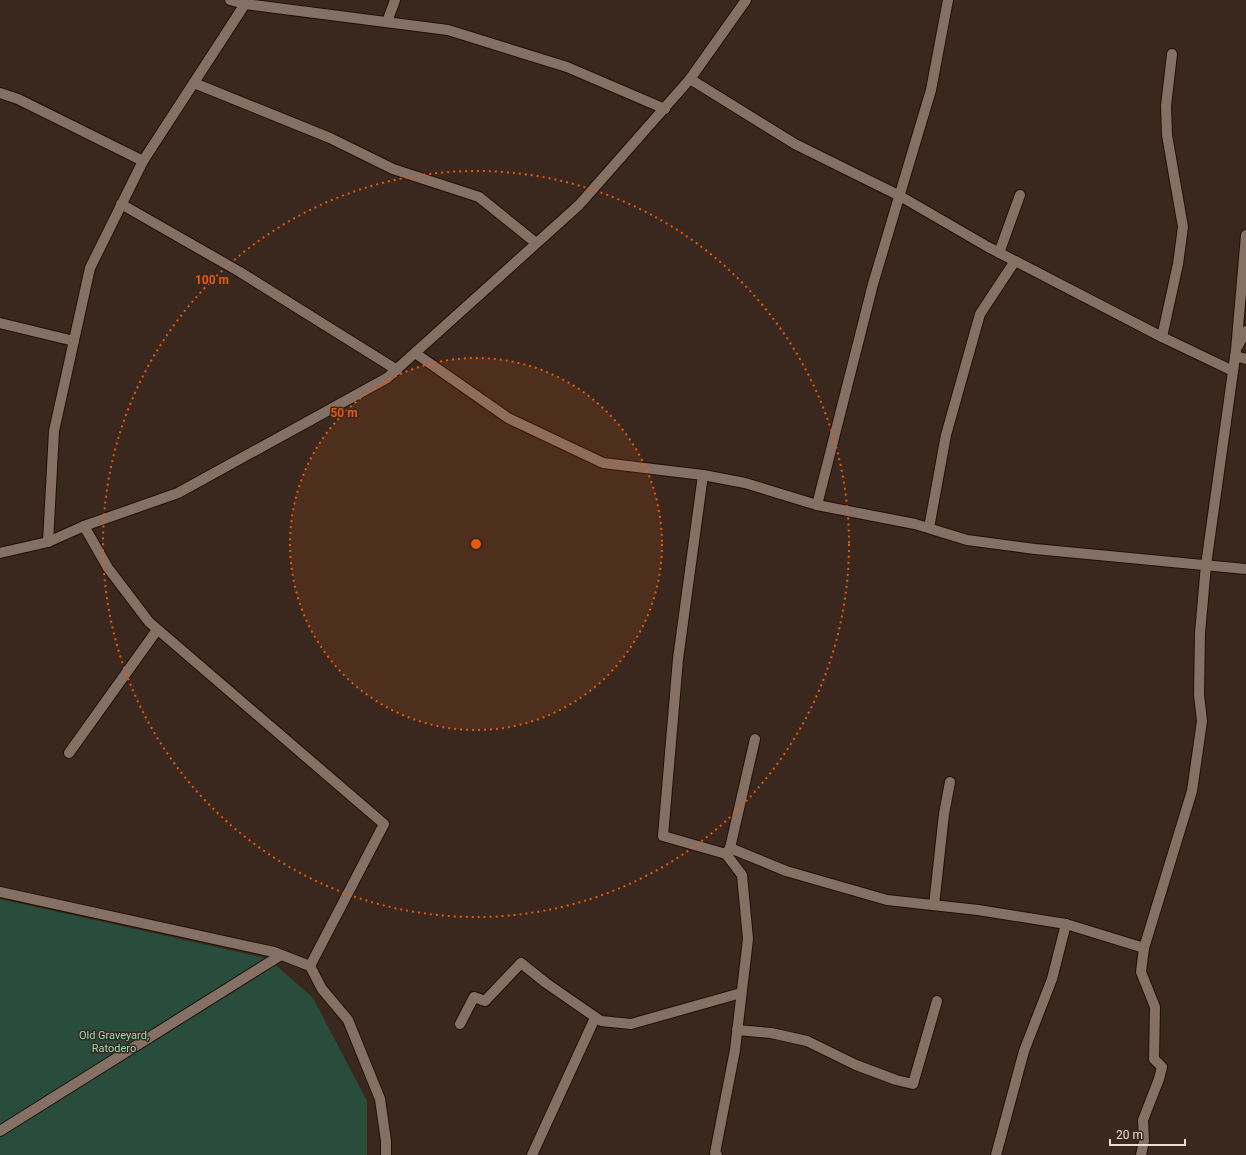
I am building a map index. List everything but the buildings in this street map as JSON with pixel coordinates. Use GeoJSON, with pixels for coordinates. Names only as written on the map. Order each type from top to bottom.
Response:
{"type":"FeatureCollection","features":[{"type":"Feature","properties":{"kind":"street"},"geometry":{"type":"LineString","coordinates":[[230,0],[245,4],[456,32],[567,67],[665,109]]}},
{"type":"Feature","properties":{"kind":"street"},"geometry":{"type":"LineString","coordinates":[[387,22],[395,0]]}},
{"type":"Feature","properties":{"kind":"street"},"geometry":{"type":"LineString","coordinates":[[0,553],[48,542],[84,526],[178,493],[387,378],[579,205],[690,79],[746,0]]}},
{"type":"Feature","properties":{"kind":"street"},"geometry":{"type":"LineString","coordinates":[[817,505],[873,284],[931,90],[948,0]]}},
{"type":"Feature","properties":{"kind":"street"},"geometry":{"type":"LineString","coordinates":[[48,542],[54,431],[90,268],[143,161],[245,4]]}},
{"type":"Feature","properties":{"kind":"street"},"geometry":{"type":"LineString","coordinates":[[1162,337],[1178,264],[1183,227],[1167,135],[1166,106],[1172,54]]}},
{"type":"Feature","properties":{"kind":"street"},"geometry":{"type":"LineString","coordinates":[[690,79],[795,144],[900,196],[999,253],[1162,337],[1233,371]]}},
{"type":"Feature","properties":{"kind":"street"},"geometry":{"type":"LineString","coordinates":[[194,83],[330,138],[393,169],[479,197],[536,243]]}},
{"type":"Feature","properties":{"kind":"street"},"geometry":{"type":"LineString","coordinates":[[0,93],[18,99],[143,161]]}},
{"type":"Feature","properties":{"kind":"street"},"geometry":{"type":"LineString","coordinates":[[999,253],[1020,195]]}},
{"type":"Feature","properties":{"kind":"street"},"geometry":{"type":"LineString","coordinates":[[121,204],[240,272],[397,370]]}},
{"type":"Feature","properties":{"kind":"street"},"geometry":{"type":"LineString","coordinates":[[1141,1155],[1144,1141],[1143,1120],[1159,1080],[1162,1067],[1154,1059],[1155,1007],[1141,972],[1144,948],[1192,791],[1202,721],[1199,695],[1200,633],[1206,565],[1233,371],[1246,235]]}},
{"type":"Feature","properties":{"kind":"street"},"geometry":{"type":"LineString","coordinates":[[929,528],[946,435],[980,314],[1015,261]]}},
{"type":"Feature","properties":{"kind":"street"},"geometry":{"type":"LineString","coordinates":[[0,323],[74,341]]}},
{"type":"Feature","properties":{"kind":"street"},"geometry":{"type":"LineString","coordinates":[[1235,353],[1246,331]]}},
{"type":"Feature","properties":{"kind":"street"},"geometry":{"type":"LineString","coordinates":[[415,353],[508,418],[603,463],[703,475],[745,483],[817,505],[915,524],[967,540],[1035,549],[1246,569]]}},
{"type":"Feature","properties":{"kind":"street"},"geometry":{"type":"LineString","coordinates":[[1235,353],[1246,360]]}},
{"type":"Feature","properties":{"kind":"street"},"geometry":{"type":"LineString","coordinates":[[703,475],[678,659],[663,836],[728,851],[786,871],[880,898],[1066,924],[1144,948]]}},
{"type":"Feature","properties":{"kind":"street"},"geometry":{"type":"LineString","coordinates":[[84,526],[108,568],[149,622],[157,630],[384,824],[310,966]]}},
{"type":"Feature","properties":{"kind":"street"},"geometry":{"type":"LineString","coordinates":[[69,753],[157,630]]}},
{"type":"Feature","properties":{"kind":"street"},"geometry":{"type":"LineString","coordinates":[[714,1154],[735,1050],[748,939],[742,875],[728,851],[755,740]]}},
{"type":"Feature","properties":{"kind":"street"},"geometry":{"type":"LineString","coordinates":[[934,905],[944,814],[950,782]]}},
{"type":"Feature","properties":{"kind":"street"},"geometry":{"type":"LineString","coordinates":[[0,892],[281,955],[310,966],[322,989],[348,1020],[380,1099],[386,1141],[386,1155]]}},
{"type":"Feature","properties":{"kind":"street"},"geometry":{"type":"LineString","coordinates":[[996,1155],[1024,1051],[1052,979],[1066,924]]}},
{"type":"Feature","properties":{"kind":"street"},"geometry":{"type":"LineString","coordinates":[[0,1131],[281,955]]}},
{"type":"Feature","properties":{"kind":"street"},"geometry":{"type":"LineString","coordinates":[[460,1024],[474,997],[485,1001],[521,963],[546,983],[601,1021],[630,1024],[741,994]]}},
{"type":"Feature","properties":{"kind":"street"},"geometry":{"type":"LineString","coordinates":[[737,1030],[771,1033],[807,1041],[856,1065],[896,1080],[913,1084],[937,1001]]}},
{"type":"Feature","properties":{"kind":"street"},"geometry":{"type":"LineString","coordinates":[[532,1155],[595,1018]]}},
{"type":"Feature","properties":{"kind":"green space","name":"Old Graveyard, Ratodero"},"geometry":{"type":"Polygon","coordinates":[[[0,899],[269,959],[313,998],[367,1101],[367,1155],[0,1155],[0,899]]]}}]}
